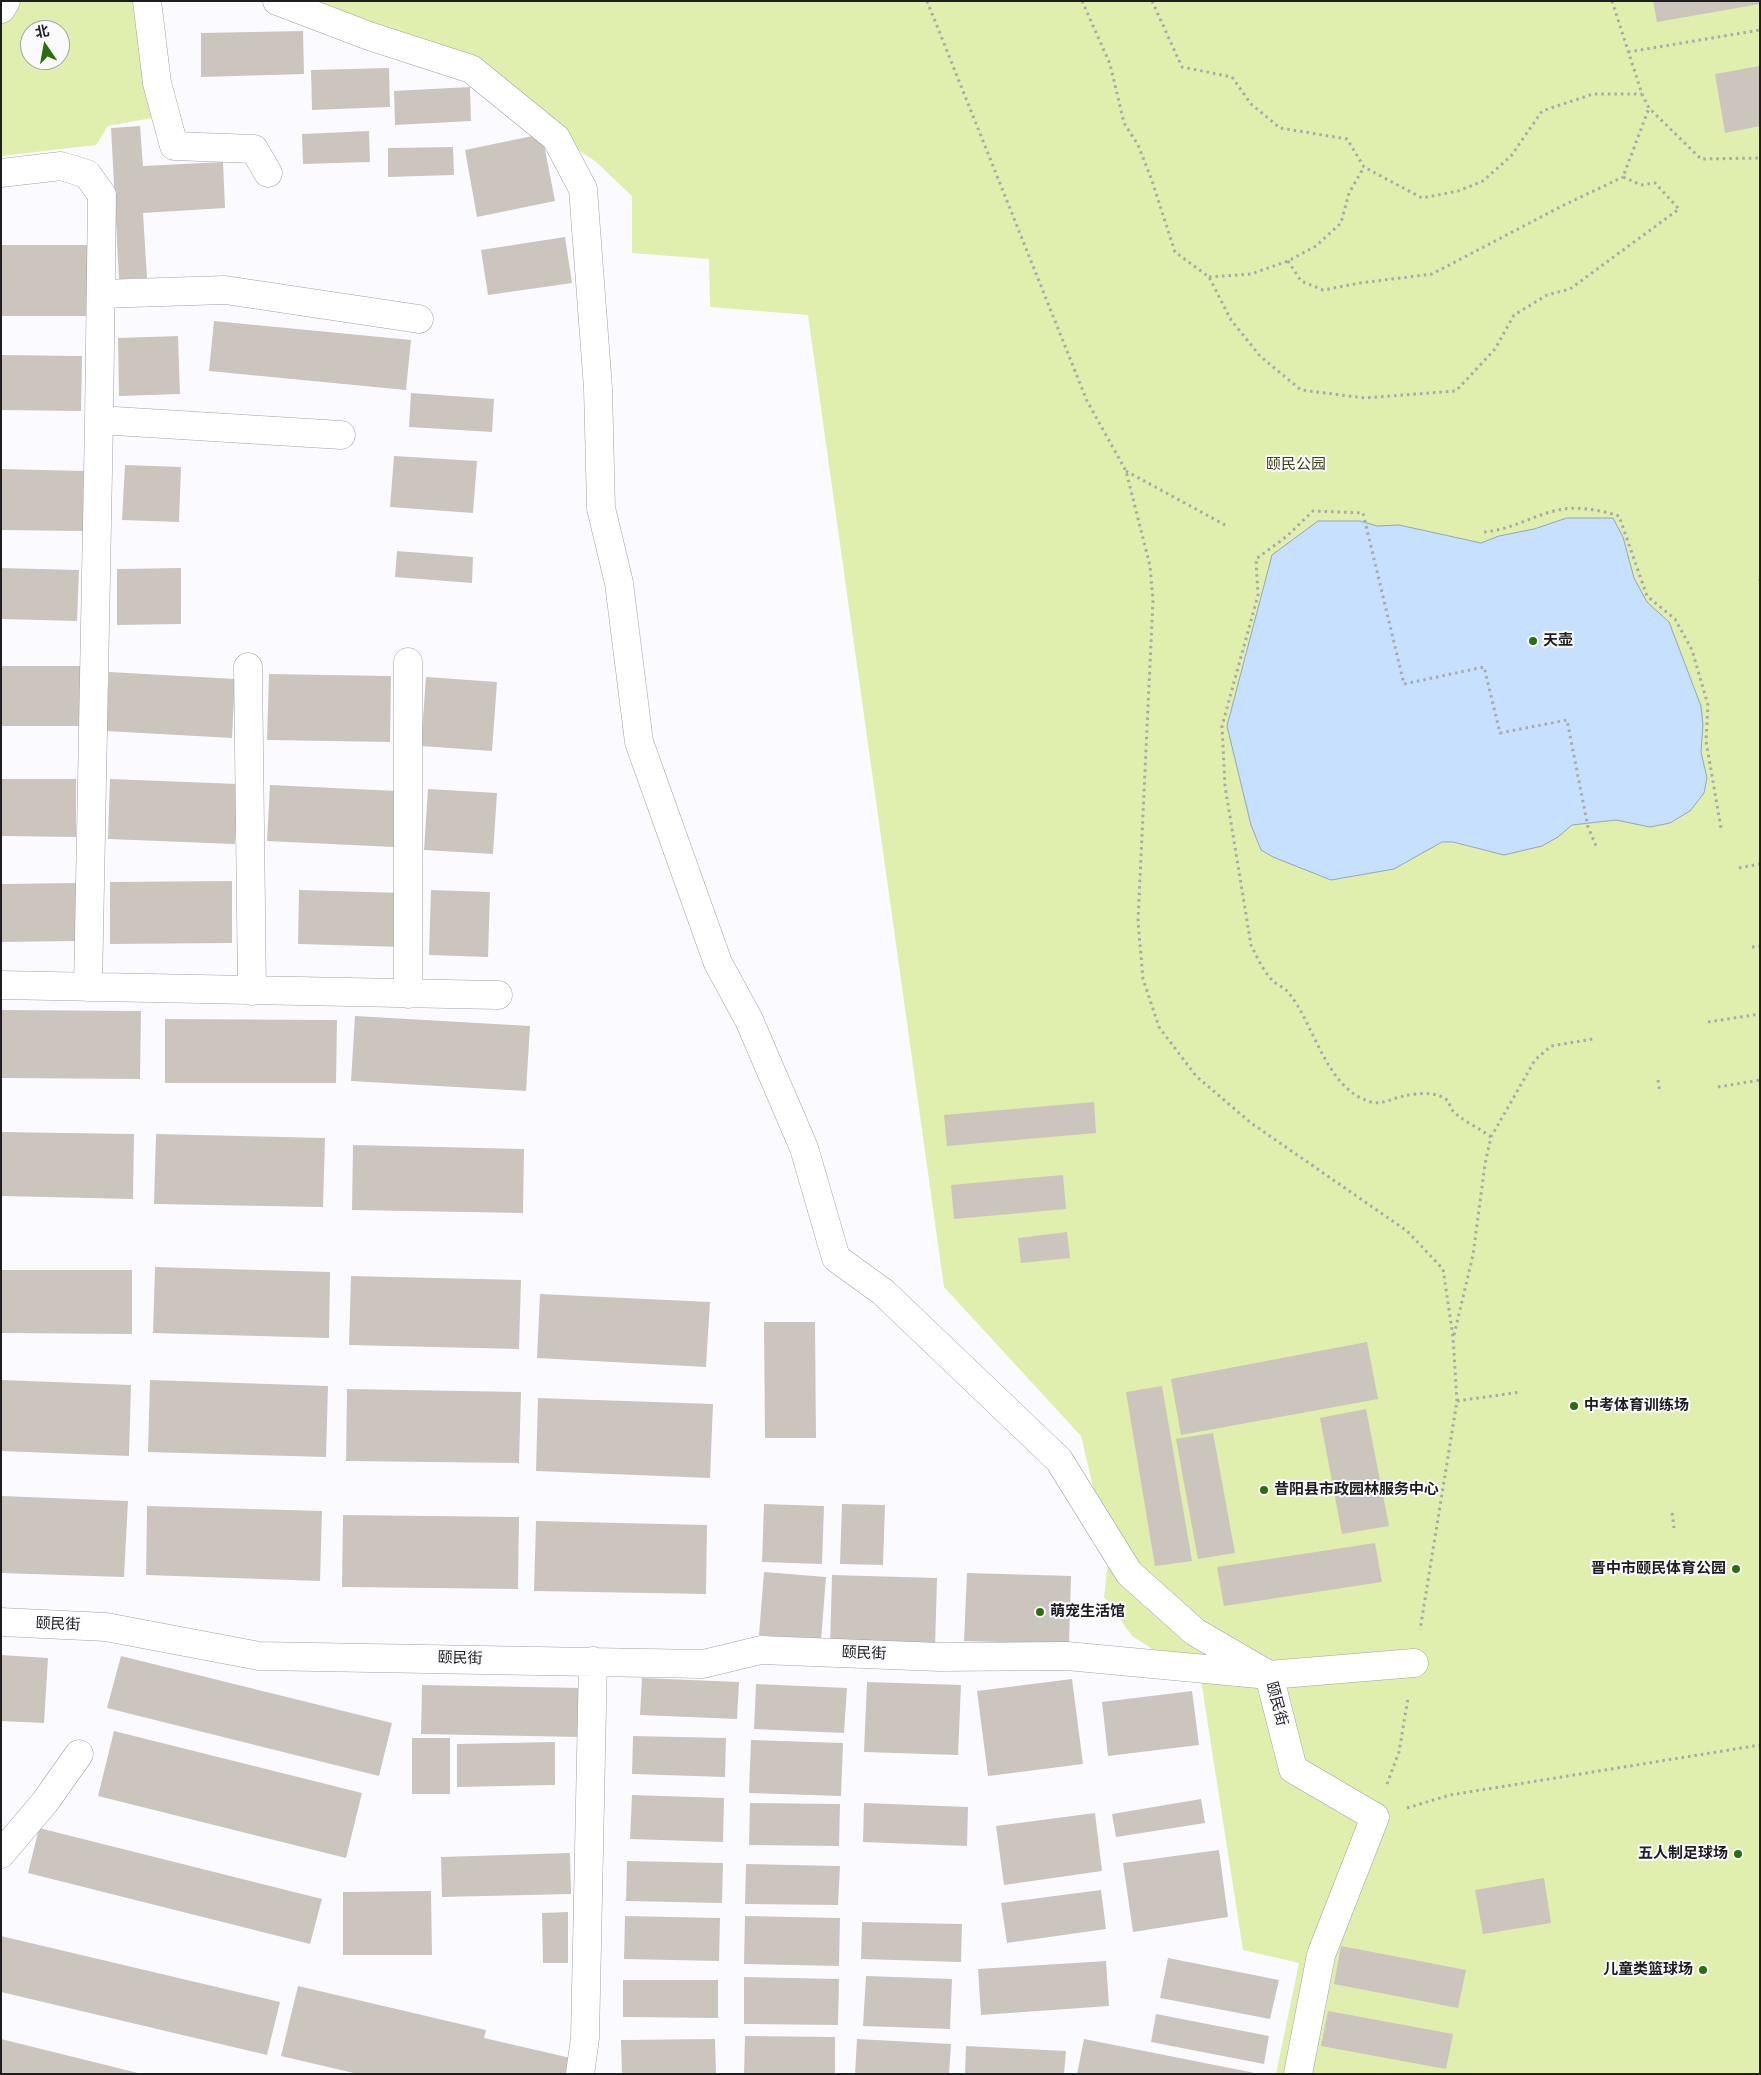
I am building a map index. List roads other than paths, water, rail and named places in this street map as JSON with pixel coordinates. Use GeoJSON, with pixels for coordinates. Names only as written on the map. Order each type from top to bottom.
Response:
{"type":"FeatureCollection","features":[{"type":"Feature","properties":{"kind":"street"},"geometry":{"type":"LineString","coordinates":[[1,9],[6,1]]}},
{"type":"Feature","properties":{"kind":"street"},"geometry":{"type":"LineString","coordinates":[[147,1],[157,83],[174,146],[254,149],[268,173]]}},
{"type":"Feature","properties":{"kind":"street"},"geometry":{"type":"LineString","coordinates":[[277,1],[369,36],[470,69],[556,138],[584,189],[598,388],[601,508],[619,583],[639,742],[718,963],[749,1020],[804,1148],[836,1258],[883,1292],[1059,1460],[1129,1574],[1196,1632],[1269,1675],[1414,1663]]}},
{"type":"Feature","properties":{"kind":"street"},"geometry":{"type":"LineString","coordinates":[[1,173],[60,166],[87,174],[102,195],[88,987]]}},
{"type":"Feature","properties":{"kind":"street"},"geometry":{"type":"LineString","coordinates":[[101,294],[225,290],[419,319]]}},
{"type":"Feature","properties":{"kind":"street"},"geometry":{"type":"LineString","coordinates":[[99,420],[342,435]]}},
{"type":"Feature","properties":{"kind":"street"},"geometry":{"type":"LineString","coordinates":[[408,662],[408,994]]}},
{"type":"Feature","properties":{"kind":"street"},"geometry":{"type":"LineString","coordinates":[[248,667],[252,991]]}},
{"type":"Feature","properties":{"kind":"street"},"geometry":{"type":"LineString","coordinates":[[1,986],[498,995]]}},
{"type":"Feature","properties":{"kind":"street","name":"颐民街"},"geometry":{"type":"LineString","coordinates":[[1,1622],[106,1627],[259,1656],[703,1664],[761,1650],[939,1657],[1067,1656],[1269,1675],[1293,1769],[1375,1817],[1321,1955],[1298,2074]]}},
{"type":"Feature","properties":{"kind":"street"},"geometry":{"type":"LineString","coordinates":[[580,2074],[585,2038],[593,1661]]}},
{"type":"Feature","properties":{"kind":"street"},"geometry":{"type":"LineString","coordinates":[[1,1854],[45,1802],[79,1754]]}},
{"type":"Feature","properties":{"kind":"water"},"geometry":{"type":"Polygon","coordinates":[[[1567,518],[1613,518],[1623,537],[1634,578],[1647,602],[1669,622],[1701,706],[1703,725],[1701,752],[1707,778],[1704,793],[1690,811],[1670,823],[1650,827],[1616,820],[1572,825],[1558,837],[1542,846],[1504,855],[1453,842],[1442,842],[1394,869],[1331,880],[1273,857],[1261,850],[1251,825],[1227,726],[1272,555],[1318,521],[1360,521],[1377,526],[1399,525],[1481,543],[1499,536],[1534,529],[1567,518]]]}},
{"type":"Feature","properties":{"kind":"place","name":"天壶"},"geometry":{"type":"Point","coordinates":[1533,641]}},
{"type":"Feature","properties":{"kind":"place","name":"中考体育训练场"},"geometry":{"type":"Point","coordinates":[1574,1406]}},
{"type":"Feature","properties":{"kind":"place","name":"昔阳县市政园林服务中心"},"geometry":{"type":"Point","coordinates":[1264,1490]}},
{"type":"Feature","properties":{"kind":"place","name":"晋中市颐民体育公园"},"geometry":{"type":"Point","coordinates":[1736,1569]}},
{"type":"Feature","properties":{"kind":"place","name":"萌宠生活馆"},"geometry":{"type":"Point","coordinates":[1040,1612]}},
{"type":"Feature","properties":{"kind":"place","name":"五人制足球场"},"geometry":{"type":"Point","coordinates":[1738,1854]}},
{"type":"Feature","properties":{"kind":"place","name":"儿童类篮球场"},"geometry":{"type":"Point","coordinates":[1703,1970]}},
{"type":"Feature","properties":{"kind":"park label","name":"颐民公园"},"geometry":{"type":"Point","coordinates":[1296,465]}}]}
